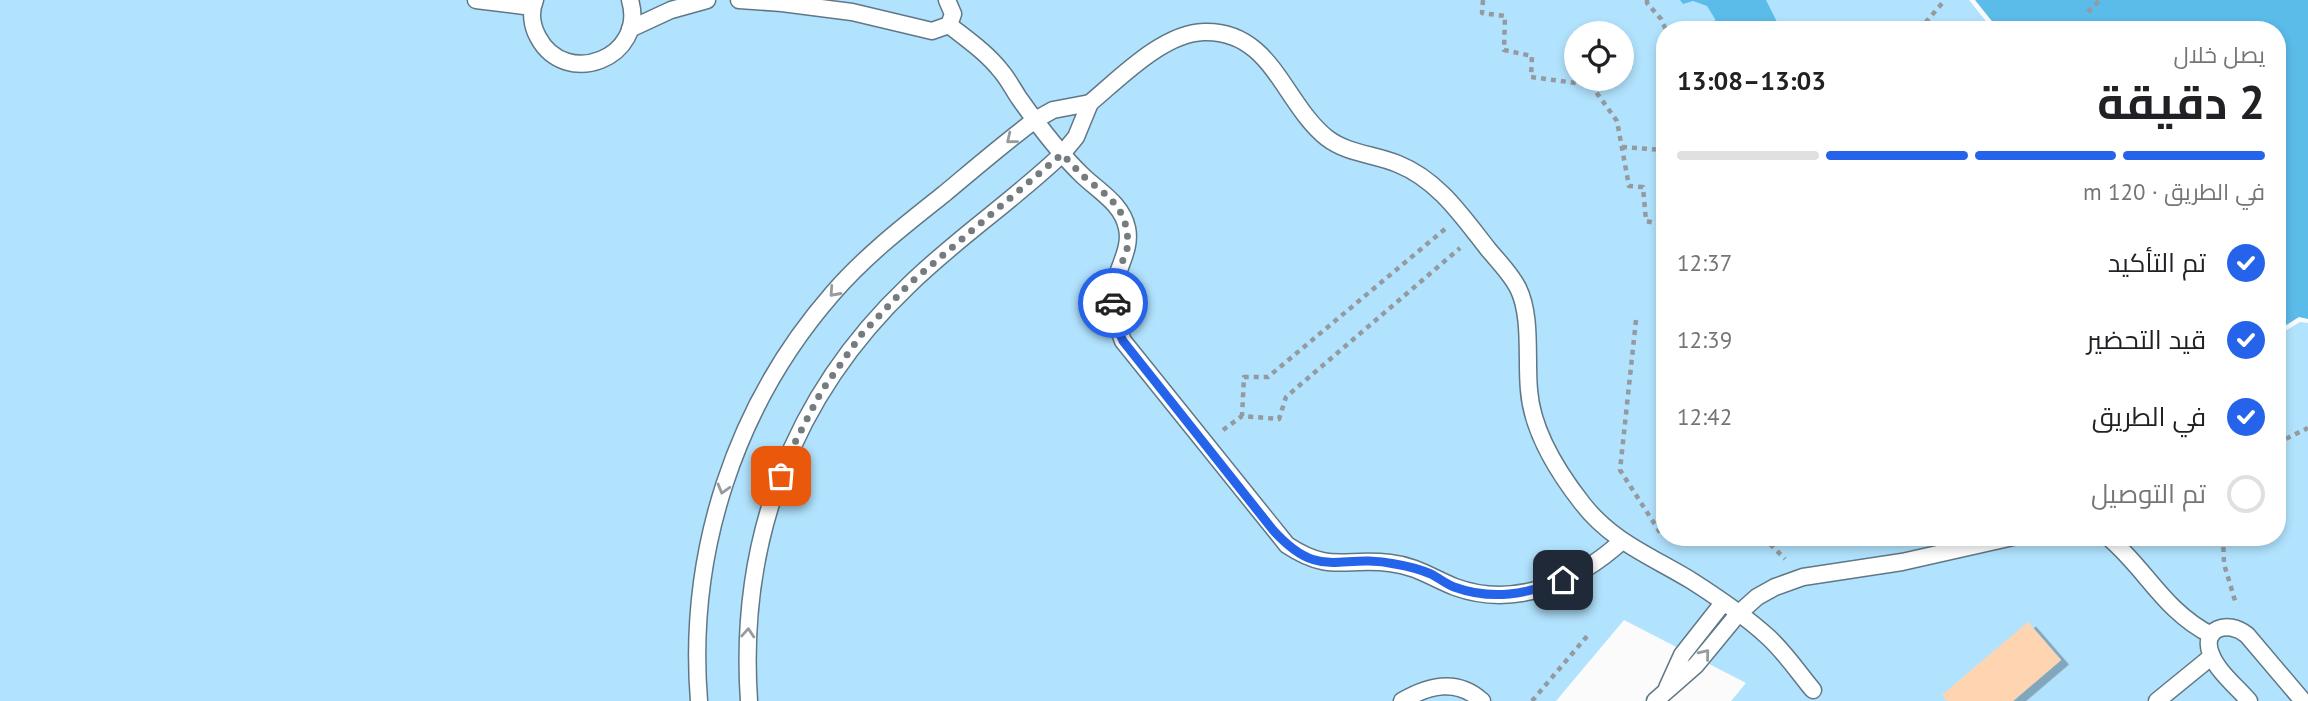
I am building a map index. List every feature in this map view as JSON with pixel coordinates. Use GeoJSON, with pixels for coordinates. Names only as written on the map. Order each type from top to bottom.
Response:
{"type":"FeatureCollection","features":[{"type":"Feature","properties":{"kind":"lane"},"geometry":{"type":"LineString","coordinates":[[476,0],[533,3],[534,28],[544,47],[561,60],[582,65],[603,60],[620,48],[633,18],[630,0]]}},
{"type":"Feature","properties":{"kind":"lane"},"geometry":{"type":"LineString","coordinates":[[630,29],[671,10],[707,0]]}},
{"type":"Feature","properties":{"kind":"lane"},"geometry":{"type":"LineString","coordinates":[[739,0],[852,12],[932,31],[950,26]]}},
{"type":"Feature","properties":{"kind":"lane"},"geometry":{"type":"LineString","coordinates":[[947,0],[953,14],[950,26]]}},
{"type":"Feature","properties":{"kind":"lane"},"geometry":{"type":"LineString","coordinates":[[950,26],[984,53],[1002,72],[1062,154],[1110,198],[1120,211],[1127,228],[1128,246],[1115,282],[1112,302],[1115,323],[1123,341],[1287,545],[1305,557],[1326,563],[1380,562],[1412,567],[1452,586],[1493,596],[1535,591],[1563,580],[1605,557],[1622,541]]}},
{"type":"Feature","properties":{"kind":"lane"},"geometry":{"type":"LineString","coordinates":[[749,701],[746,657],[751,588],[765,519],[789,454],[821,392],[861,335],[909,284],[1062,154],[1076,136],[1090,103],[1158,48],[1180,36],[1204,32],[1229,35],[1251,46],[1269,61],[1308,118],[1328,138],[1353,152],[1381,158],[1416,172],[1446,196],[1509,275],[1523,300],[1526,314],[1529,394],[1536,423],[1548,451],[1581,502],[1600,524],[1622,541],[1691,581],[1768,636],[1813,690]]}},
{"type":"Feature","properties":{"kind":"lane"},"geometry":{"type":"LineString","coordinates":[[699,701],[696,670],[698,601],[710,534],[729,468],[757,405],[791,347],[833,292],[882,244],[1035,120],[1053,110],[1090,103]]}},
{"type":"Feature","properties":{"kind":"lane"},"geometry":{"type":"LineString","coordinates":[[1655,701],[1696,665],[1738,614],[1757,597],[1775,587],[1803,577],[1902,562],[1974,546]]}},
{"type":"Feature","properties":{"kind":"lane"},"geometry":{"type":"LineString","coordinates":[[2119,546],[2174,610],[2190,624],[2211,635]]}},
{"type":"Feature","properties":{"kind":"lane"},"geometry":{"type":"LineString","coordinates":[[1667,689],[1682,655],[1723,603]]}},
{"type":"Feature","properties":{"kind":"lane"},"geometry":{"type":"LineString","coordinates":[[2249,701],[2211,656],[2208,646],[2211,635],[2222,627],[2236,626],[2246,635],[2303,701]]}},
{"type":"Feature","properties":{"kind":"lane"},"geometry":{"type":"LineString","coordinates":[[2157,701],[2211,656]]}},
{"type":"Feature","properties":{"kind":"lane"},"geometry":{"type":"LineString","coordinates":[[1402,701],[1419,691],[1439,685],[1460,687],[1482,701]]}},
{"type":"Feature","properties":{"kind":"path"},"geometry":{"type":"LineString","coordinates":[[1483,0],[1482,12],[1505,16],[1504,50],[1532,55],[1531,77],[1591,85],[1617,121],[1629,186],[1643,187],[1646,221],[1656,223]]}},
{"type":"Feature","properties":{"kind":"path"},"geometry":{"type":"LineString","coordinates":[[1647,0],[1661,21]]}},
{"type":"Feature","properties":{"kind":"path"},"geometry":{"type":"LineString","coordinates":[[1927,21],[1945,0]]}},
{"type":"Feature","properties":{"kind":"path"},"geometry":{"type":"LineString","coordinates":[[2088,12],[2100,0]]}},
{"type":"Feature","properties":{"kind":"path"},"geometry":{"type":"LineString","coordinates":[[1622,147],[1656,149]]}},
{"type":"Feature","properties":{"kind":"path"},"geometry":{"type":"LineString","coordinates":[[1462,215],[1268,377],[1244,377],[1242,416],[1279,419],[1286,397],[1477,234]]}},
{"type":"Feature","properties":{"kind":"path"},"geometry":{"type":"LineString","coordinates":[[1636,320],[1620,470],[1656,525]]}},
{"type":"Feature","properties":{"kind":"path"},"geometry":{"type":"LineString","coordinates":[[2286,439],[2308,428]]}},
{"type":"Feature","properties":{"kind":"path"},"geometry":{"type":"LineString","coordinates":[[2223,546],[2224,564],[2246,635]]}},
{"type":"Feature","properties":{"kind":"path"},"geometry":{"type":"LineString","coordinates":[[1532,701],[1588,635]]}},
{"type":"Feature","properties":{"kind":"shaded area"},"geometry":{"type":"Polygon","coordinates":[[[0,0],[1969,0],[1986,21],[1656,21],[1656,546],[2286,546],[2286,331],[2300,322],[2308,323],[2308,701],[1731,701],[1746,683],[1624,620],[1556,701],[0,701],[0,0]]]}},
{"type":"Feature","properties":{"kind":"water"},"geometry":{"type":"Polygon","coordinates":[[[1680,0],[1766,0],[1776,21],[1715,21],[1707,6],[1693,1],[1683,4],[1680,0]]]}},
{"type":"Feature","properties":{"kind":"water"},"geometry":{"type":"Polygon","coordinates":[[[1975,0],[2308,0],[2308,319],[2299,317],[2286,325],[2286,21],[1992,21],[1975,0]]]}},
{"type":"Feature","properties":{"kind":"building"},"geometry":{"type":"Polygon","coordinates":[[[2028,622],[2061,660],[2013,701],[1947,701],[1942,695],[2028,622]]]}},
{"type":"Feature","properties":{"kind":"way so far"},"geometry":{"type":"LineString","coordinates":[[781,476],[789,454],[821,392],[861,335],[909,284],[1062,154],[1110,198],[1120,211],[1127,228],[1128,246],[1115,282],[1113,303]]}},
{"type":"Feature","properties":{"kind":"route"},"geometry":{"type":"LineString","coordinates":[[1113,303],[1115,323],[1123,341],[1273,530],[1287,545],[1305,557],[1326,563],[1391,563],[1412,567],[1452,586],[1493,596],[1535,591],[1563,580]]}}]}
